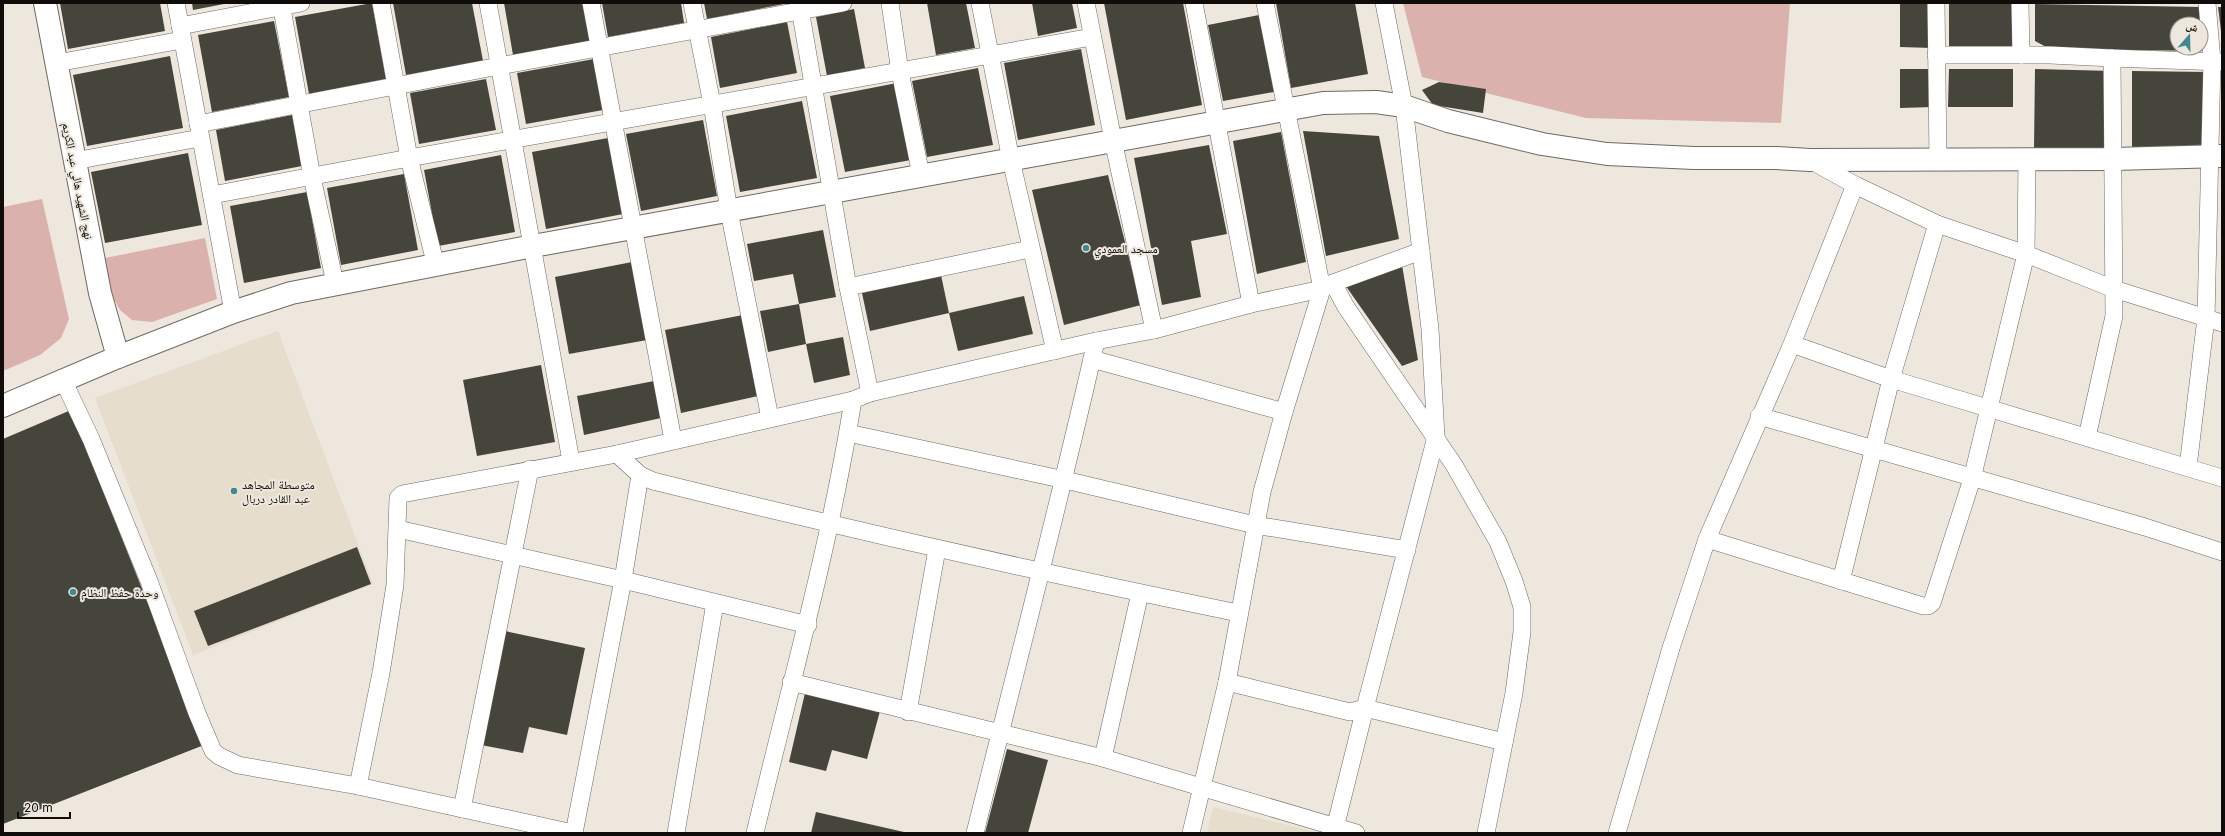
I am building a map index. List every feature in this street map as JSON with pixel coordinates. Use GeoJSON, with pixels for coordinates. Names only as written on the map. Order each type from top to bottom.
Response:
{"type":"FeatureCollection","features":[{"type":"Feature","properties":{"kind":"main road","name":"نهج الشهيد هالي عبد الكريم"},"geometry":{"type":"LineString","coordinates":[[45,3],[100,293],[118,357]]}},
{"type":"Feature","properties":{"kind":"main road"},"geometry":{"type":"LineString","coordinates":[[3,406],[118,357],[233,312],[291,293],[335,283],[436,266],[633,227],[1011,160],[1113,140],[1285,110],[1349,101],[1376,102],[1404,106],[1448,121],[1542,144],[1607,154],[1694,158],[1776,158],[1810,160],[2027,158],[2114,159],[2216,156]]}},
{"type":"Feature","properties":{"kind":"street"},"geometry":{"type":"LineString","coordinates":[[176,3],[233,312]]}},
{"type":"Feature","properties":{"kind":"street"},"geometry":{"type":"LineString","coordinates":[[57,63],[181,33],[281,5],[301,3]]}},
{"type":"Feature","properties":{"kind":"street"},"geometry":{"type":"LineString","coordinates":[[381,3],[409,158],[436,266]]}},
{"type":"Feature","properties":{"kind":"street"},"geometry":{"type":"LineString","coordinates":[[488,3],[572,461]]}},
{"type":"Feature","properties":{"kind":"street"},"geometry":{"type":"LineString","coordinates":[[591,3],[601,49],[673,440]]}},
{"type":"Feature","properties":{"kind":"street"},"geometry":{"type":"LineString","coordinates":[[692,3],[712,104],[729,211],[770,418]]}},
{"type":"Feature","properties":{"kind":"street"},"geometry":{"type":"LineString","coordinates":[[74,161],[299,105],[499,66],[601,49],[698,30],[800,7],[843,3]]}},
{"type":"Feature","properties":{"kind":"street"},"geometry":{"type":"LineString","coordinates":[[890,3],[900,72],[921,175]]}},
{"type":"Feature","properties":{"kind":"street"},"geometry":{"type":"LineString","coordinates":[[980,3],[1030,249],[1055,351]]}},
{"type":"Feature","properties":{"kind":"street"},"geometry":{"type":"LineString","coordinates":[[1086,3],[1113,140],[1154,330]]}},
{"type":"Feature","properties":{"kind":"street"},"geometry":{"type":"LineString","coordinates":[[1194,3],[1252,304]]}},
{"type":"Feature","properties":{"kind":"street"},"geometry":{"type":"LineString","coordinates":[[1265,3],[1285,110],[1328,286],[1346,307],[1436,437],[1498,542],[1514,581],[1522,607],[1522,632],[1514,693],[1486,833]]}},
{"type":"Feature","properties":{"kind":"street"},"geometry":{"type":"LineString","coordinates":[[1335,828],[1436,437],[1430,329],[1404,106],[1384,3]]}},
{"type":"Feature","properties":{"kind":"street"},"geometry":{"type":"LineString","coordinates":[[1936,3],[1938,159]]}},
{"type":"Feature","properties":{"kind":"street"},"geometry":{"type":"LineString","coordinates":[[2020,3],[2021,55]]}},
{"type":"Feature","properties":{"kind":"street"},"geometry":{"type":"LineString","coordinates":[[2188,467],[2214,253],[2217,62],[2207,3]]}},
{"type":"Feature","properties":{"kind":"street"},"geometry":{"type":"LineString","coordinates":[[281,5],[312,177],[335,283]]}},
{"type":"Feature","properties":{"kind":"street"},"geometry":{"type":"LineString","coordinates":[[800,7],[815,87],[848,287],[870,393]]}},
{"type":"Feature","properties":{"kind":"street"},"geometry":{"type":"LineString","coordinates":[[212,196],[409,158],[1092,37]]}},
{"type":"Feature","properties":{"kind":"street"},"geometry":{"type":"LineString","coordinates":[[1936,55],[2021,55],[2217,62]]}},
{"type":"Feature","properties":{"kind":"street"},"geometry":{"type":"LineString","coordinates":[[2087,437],[2110,340],[2114,316],[2114,159],[2112,58]]}},
{"type":"Feature","properties":{"kind":"street"},"geometry":{"type":"LineString","coordinates":[[1708,539],[1923,606],[1928,606],[1934,597],[1972,479],[1991,408],[2026,254],[2027,158]]}},
{"type":"Feature","properties":{"kind":"street"},"geometry":{"type":"LineString","coordinates":[[1810,160],[1856,185],[1937,224],[2026,254],[2114,289],[2222,324]]}},
{"type":"Feature","properties":{"kind":"street"},"geometry":{"type":"LineString","coordinates":[[1617,833],[1671,648],[1708,539],[1759,416],[1792,344],[1856,185]]}},
{"type":"Feature","properties":{"kind":"street"},"geometry":{"type":"LineString","coordinates":[[1841,581],[1890,379],[1937,224]]}},
{"type":"Feature","properties":{"kind":"street"},"geometry":{"type":"LineString","coordinates":[[848,287],[1030,249]]}},
{"type":"Feature","properties":{"kind":"street"},"geometry":{"type":"LineString","coordinates":[[358,786],[381,673],[394,592],[398,529],[398,498],[402,494],[572,461],[617,454],[853,400],[870,393],[1055,351],[1096,340],[1154,330],[1328,286],[1421,251]]}},
{"type":"Feature","properties":{"kind":"street"},"geometry":{"type":"LineString","coordinates":[[1192,833],[1226,682],[1255,525],[1284,412],[1328,286]]}},
{"type":"Feature","properties":{"kind":"street"},"geometry":{"type":"LineString","coordinates":[[975,833],[1039,572],[1065,480],[1096,340]]}},
{"type":"Feature","properties":{"kind":"street"},"geometry":{"type":"LineString","coordinates":[[1792,344],[1890,379],[2222,478]]}},
{"type":"Feature","properties":{"kind":"street"},"geometry":{"type":"LineString","coordinates":[[1092,359],[1284,412]]}},
{"type":"Feature","properties":{"kind":"street"},"geometry":{"type":"LineString","coordinates":[[63,380],[92,439],[150,581],[197,713],[213,751],[223,759],[238,765],[358,786],[573,833],[623,580],[640,475]]}},
{"type":"Feature","properties":{"kind":"street"},"geometry":{"type":"LineString","coordinates":[[755,833],[791,682],[808,625],[830,525],[853,400]]}},
{"type":"Feature","properties":{"kind":"street"},"geometry":{"type":"LineString","coordinates":[[1759,416],[1972,479],[2145,527],[2222,552]]}},
{"type":"Feature","properties":{"kind":"street"},"geometry":{"type":"LineString","coordinates":[[848,433],[1065,480],[1255,525],[1407,550]]}},
{"type":"Feature","properties":{"kind":"street"},"geometry":{"type":"LineString","coordinates":[[617,454],[640,475],[653,480],[830,525],[1039,572],[1238,613]]}},
{"type":"Feature","properties":{"kind":"street"},"geometry":{"type":"LineString","coordinates":[[462,809],[530,469]]}},
{"type":"Feature","properties":{"kind":"street"},"geometry":{"type":"LineString","coordinates":[[398,529],[512,554],[808,625]]}},
{"type":"Feature","properties":{"kind":"street"},"geometry":{"type":"LineString","coordinates":[[908,712],[937,549]]}},
{"type":"Feature","properties":{"kind":"street"},"geometry":{"type":"LineString","coordinates":[[1103,758],[1140,593]]}},
{"type":"Feature","properties":{"kind":"street"},"geometry":{"type":"LineString","coordinates":[[676,833],[715,603]]}},
{"type":"Feature","properties":{"kind":"street"},"geometry":{"type":"LineString","coordinates":[[791,682],[908,712],[1000,732],[1103,758],[1356,833]]}},
{"type":"Feature","properties":{"kind":"street"},"geometry":{"type":"LineString","coordinates":[[1226,682],[1350,712],[1365,708],[1504,742]]}},
{"type":"Feature","properties":{"kind":"shaded area"},"geometry":{"type":"Polygon","coordinates":[[[1403,3],[1790,3],[1781,123],[1586,118],[1422,77],[1403,3]]]}},
{"type":"Feature","properties":{"kind":"shaded area"},"geometry":{"type":"Polygon","coordinates":[[[42,199],[69,319],[61,338],[40,355],[3,371],[3,207],[42,199]]]}},
{"type":"Feature","properties":{"kind":"shaded area"},"geometry":{"type":"Polygon","coordinates":[[[205,238],[217,299],[152,322],[132,320],[120,310],[108,289],[100,259],[205,238]]]}},
{"type":"Feature","properties":{"kind":"shaded area","name":"متوسطة المجاهد عبد القادر دربال"},"geometry":{"type":"Polygon","coordinates":[[[278,331],[373,584],[193,655],[95,398],[278,331]]]}},
{"type":"Feature","properties":{"kind":"shaded area"},"geometry":{"type":"Polygon","coordinates":[[[1213,807],[1320,833],[1207,833],[1213,807]]]}},
{"type":"Feature","properties":{"kind":"building"},"geometry":{"type":"Polygon","coordinates":[[[60,3],[160,3],[165,31],[68,49],[60,3]]]}},
{"type":"Feature","properties":{"kind":"building"},"geometry":{"type":"Polygon","coordinates":[[[192,3],[224,3],[224,4],[193,10],[192,3]]]}},
{"type":"Feature","properties":{"kind":"building"},"geometry":{"type":"Polygon","coordinates":[[[372,3],[386,79],[309,94],[295,17],[372,3]]]}},
{"type":"Feature","properties":{"kind":"building"},"geometry":{"type":"Polygon","coordinates":[[[393,3],[472,3],[483,61],[406,75],[393,3]]]}},
{"type":"Feature","properties":{"kind":"building"},"geometry":{"type":"Polygon","coordinates":[[[504,3],[583,3],[590,41],[513,55],[504,3]]]}},
{"type":"Feature","properties":{"kind":"building"},"geometry":{"type":"Polygon","coordinates":[[[602,3],[681,3],[684,23],[608,37],[602,3]]]}},
{"type":"Feature","properties":{"kind":"building"},"geometry":{"type":"Polygon","coordinates":[[[704,3],[784,3],[784,4],[707,19],[704,3]]]}},
{"type":"Feature","properties":{"kind":"building"},"geometry":{"type":"Polygon","coordinates":[[[927,3],[966,3],[975,48],[936,55],[927,3]]]}},
{"type":"Feature","properties":{"kind":"building"},"geometry":{"type":"Polygon","coordinates":[[[1032,3],[1072,3],[1077,28],[1038,36],[1032,3]]]}},
{"type":"Feature","properties":{"kind":"building"},"geometry":{"type":"Polygon","coordinates":[[[1104,3],[1183,3],[1202,105],[1126,120],[1104,3]]]}},
{"type":"Feature","properties":{"kind":"building"},"geometry":{"type":"Polygon","coordinates":[[[1276,3],[1355,3],[1368,74],[1291,88],[1276,3]]]}},
{"type":"Feature","properties":{"kind":"building"},"geometry":{"type":"Polygon","coordinates":[[[1900,4],[1931,4],[1932,48],[1900,47],[1900,4]]]}},
{"type":"Feature","properties":{"kind":"building"},"geometry":{"type":"Polygon","coordinates":[[[1949,4],[2014,4],[2014,49],[1949,48],[1949,4]]]}},
{"type":"Feature","properties":{"kind":"building"},"geometry":{"type":"Polygon","coordinates":[[[2035,4],[2201,7],[2202,16],[2169,16],[2169,51],[2050,49],[2035,41],[2035,4]]]}},
{"type":"Feature","properties":{"kind":"building"},"geometry":{"type":"Polygon","coordinates":[[[2218,7],[2222,7],[2222,31],[2221,31],[2218,7]]]}},
{"type":"Feature","properties":{"kind":"building"},"geometry":{"type":"Polygon","coordinates":[[[854,9],[865,68],[827,76],[816,17],[854,9]]]}},
{"type":"Feature","properties":{"kind":"building"},"geometry":{"type":"Polygon","coordinates":[[[1259,15],[1274,92],[1223,101],[1208,25],[1259,15]]]}},
{"type":"Feature","properties":{"kind":"building"},"geometry":{"type":"Polygon","coordinates":[[[274,21],[289,97],[212,112],[198,35],[274,21]]]}},
{"type":"Feature","properties":{"kind":"building"},"geometry":{"type":"Polygon","coordinates":[[[787,22],[797,73],[720,88],[711,37],[787,22]]]}},
{"type":"Feature","properties":{"kind":"building"},"geometry":{"type":"Polygon","coordinates":[[[1081,49],[1095,125],[1018,140],[1004,63],[1081,49]]]}},
{"type":"Feature","properties":{"kind":"building"},"geometry":{"type":"Polygon","coordinates":[[[170,56],[183,128],[87,146],[73,75],[170,56]]]}},
{"type":"Feature","properties":{"kind":"building"},"geometry":{"type":"Polygon","coordinates":[[[594,59],[603,110],[526,124],[517,73],[594,59]]]}},
{"type":"Feature","properties":{"kind":"building"},"geometry":{"type":"Polygon","coordinates":[[[978,68],[993,145],[927,157],[912,81],[978,68]]]}},
{"type":"Feature","properties":{"kind":"building"},"geometry":{"type":"Polygon","coordinates":[[[1900,69],[1932,69],[1933,107],[1900,108],[1900,69]]]}},
{"type":"Feature","properties":{"kind":"building"},"geometry":{"type":"Polygon","coordinates":[[[1949,69],[2013,69],[2013,107],[1948,107],[1949,69]]]}},
{"type":"Feature","properties":{"kind":"building"},"geometry":{"type":"Polygon","coordinates":[[[2035,69],[2113,71],[2115,149],[2034,148],[2035,69]]]}},
{"type":"Feature","properties":{"kind":"building"},"geometry":{"type":"Polygon","coordinates":[[[2132,71],[2208,72],[2210,150],[2132,149],[2132,71]]]}},
{"type":"Feature","properties":{"kind":"building"},"geometry":{"type":"Polygon","coordinates":[[[486,79],[496,130],[419,144],[410,93],[486,79]]]}},
{"type":"Feature","properties":{"kind":"building"},"geometry":{"type":"Polygon","coordinates":[[[1439,82],[1486,89],[1483,113],[1433,105],[1422,90],[1439,82]]]}},
{"type":"Feature","properties":{"kind":"building"},"geometry":{"type":"Polygon","coordinates":[[[897,83],[911,160],[845,172],[830,96],[897,83]]]}},
{"type":"Feature","properties":{"kind":"building"},"geometry":{"type":"Polygon","coordinates":[[[802,101],[817,178],[740,192],[726,116],[802,101]]]}},
{"type":"Feature","properties":{"kind":"building"},"geometry":{"type":"Polygon","coordinates":[[[292,115],[302,166],[225,181],[216,130],[292,115]]]}},
{"type":"Feature","properties":{"kind":"building"},"geometry":{"type":"Polygon","coordinates":[[[703,120],[717,196],[641,211],[626,134],[703,120]]]}},
{"type":"Feature","properties":{"kind":"building"},"geometry":{"type":"Polygon","coordinates":[[[1303,131],[1379,136],[1399,239],[1326,256],[1303,131]]]}},
{"type":"Feature","properties":{"kind":"building"},"geometry":{"type":"Polygon","coordinates":[[[1281,132],[1306,262],[1257,274],[1233,141],[1281,132]]]}},
{"type":"Feature","properties":{"kind":"building"},"geometry":{"type":"Polygon","coordinates":[[[608,138],[623,214],[546,229],[532,152],[608,138]]]}},
{"type":"Feature","properties":{"kind":"building"},"geometry":{"type":"Polygon","coordinates":[[[1209,145],[1227,234],[1191,241],[1201,297],[1162,305],[1134,158],[1209,145]]]}},
{"type":"Feature","properties":{"kind":"building"},"geometry":{"type":"Polygon","coordinates":[[[188,153],[202,225],[105,243],[91,172],[188,153]]]}},
{"type":"Feature","properties":{"kind":"building"},"geometry":{"type":"Polygon","coordinates":[[[501,155],[515,232],[438,246],[424,170],[501,155]]]}},
{"type":"Feature","properties":{"kind":"building"},"geometry":{"type":"Polygon","coordinates":[[[404,174],[418,250],[341,265],[327,188],[404,174]]]}},
{"type":"Feature","properties":{"kind":"building","name":"مسجد العمودي"},"geometry":{"type":"Polygon","coordinates":[[[1108,175],[1141,305],[1064,325],[1032,190],[1108,175]]]}},
{"type":"Feature","properties":{"kind":"building"},"geometry":{"type":"Polygon","coordinates":[[[307,192],[321,268],[244,283],[230,206],[307,192]]]}},
{"type":"Feature","properties":{"kind":"building"},"geometry":{"type":"Polygon","coordinates":[[[823,230],[836,297],[799,304],[793,274],[754,281],[747,244],[823,230]]]}},
{"type":"Feature","properties":{"kind":"building"},"geometry":{"type":"Polygon","coordinates":[[[632,262],[647,340],[569,354],[555,277],[632,262]]]}},
{"type":"Feature","properties":{"kind":"building"},"geometry":{"type":"Polygon","coordinates":[[[1402,265],[1418,360],[1402,366],[1343,282],[1402,265]]]}},
{"type":"Feature","properties":{"kind":"building"},"geometry":{"type":"Polygon","coordinates":[[[941,275],[949,313],[870,331],[862,293],[941,275]]]}},
{"type":"Feature","properties":{"kind":"building"},"geometry":{"type":"Polygon","coordinates":[[[1024,296],[1033,334],[958,351],[949,313],[1024,296]]]}},
{"type":"Feature","properties":{"kind":"building"},"geometry":{"type":"Polygon","coordinates":[[[799,304],[806,344],[768,352],[760,311],[799,304]]]}},
{"type":"Feature","properties":{"kind":"building"},"geometry":{"type":"Polygon","coordinates":[[[743,315],[758,396],[681,413],[665,330],[743,315]]]}},
{"type":"Feature","properties":{"kind":"building"},"geometry":{"type":"Polygon","coordinates":[[[843,337],[850,375],[814,383],[806,344],[843,337]]]}},
{"type":"Feature","properties":{"kind":"building"},"geometry":{"type":"Polygon","coordinates":[[[541,365],[555,442],[477,456],[463,380],[541,365]]]}},
{"type":"Feature","properties":{"kind":"building"},"geometry":{"type":"Polygon","coordinates":[[[654,381],[661,418],[584,435],[577,396],[654,381]]]}},
{"type":"Feature","properties":{"kind":"building","name":"وحدة حفظ النظام"},"geometry":{"type":"Polygon","coordinates":[[[71,410],[204,745],[3,824],[3,439],[71,410]]]}},
{"type":"Feature","properties":{"kind":"building"},"geometry":{"type":"Polygon","coordinates":[[[357,547],[371,584],[208,646],[194,611],[357,547]]]}},
{"type":"Feature","properties":{"kind":"building"},"geometry":{"type":"Polygon","coordinates":[[[505,631],[585,648],[567,735],[529,727],[523,753],[481,745],[505,631]]]}},
{"type":"Feature","properties":{"kind":"building"},"geometry":{"type":"Polygon","coordinates":[[[805,693],[880,711],[867,759],[832,750],[826,771],[789,762],[805,693]]]}},
{"type":"Feature","properties":{"kind":"building"},"geometry":{"type":"Polygon","coordinates":[[[1007,749],[1048,760],[1028,833],[985,833],[1007,749]]]}},
{"type":"Feature","properties":{"kind":"building"},"geometry":{"type":"Polygon","coordinates":[[[816,812],[904,832],[904,833],[811,833],[816,812]]]}},
{"type":"Feature","properties":{"kind":"place","name":"مسجد العمودي"},"geometry":{"type":"Point","coordinates":[1086,248]}},
{"type":"Feature","properties":{"kind":"place","name":"متوسطة المجاهد عبد القادر دربال"},"geometry":{"type":"Point","coordinates":[234,491]}},
{"type":"Feature","properties":{"kind":"place","name":"وحدة حفظ النظام"},"geometry":{"type":"Point","coordinates":[73,592]}}]}
